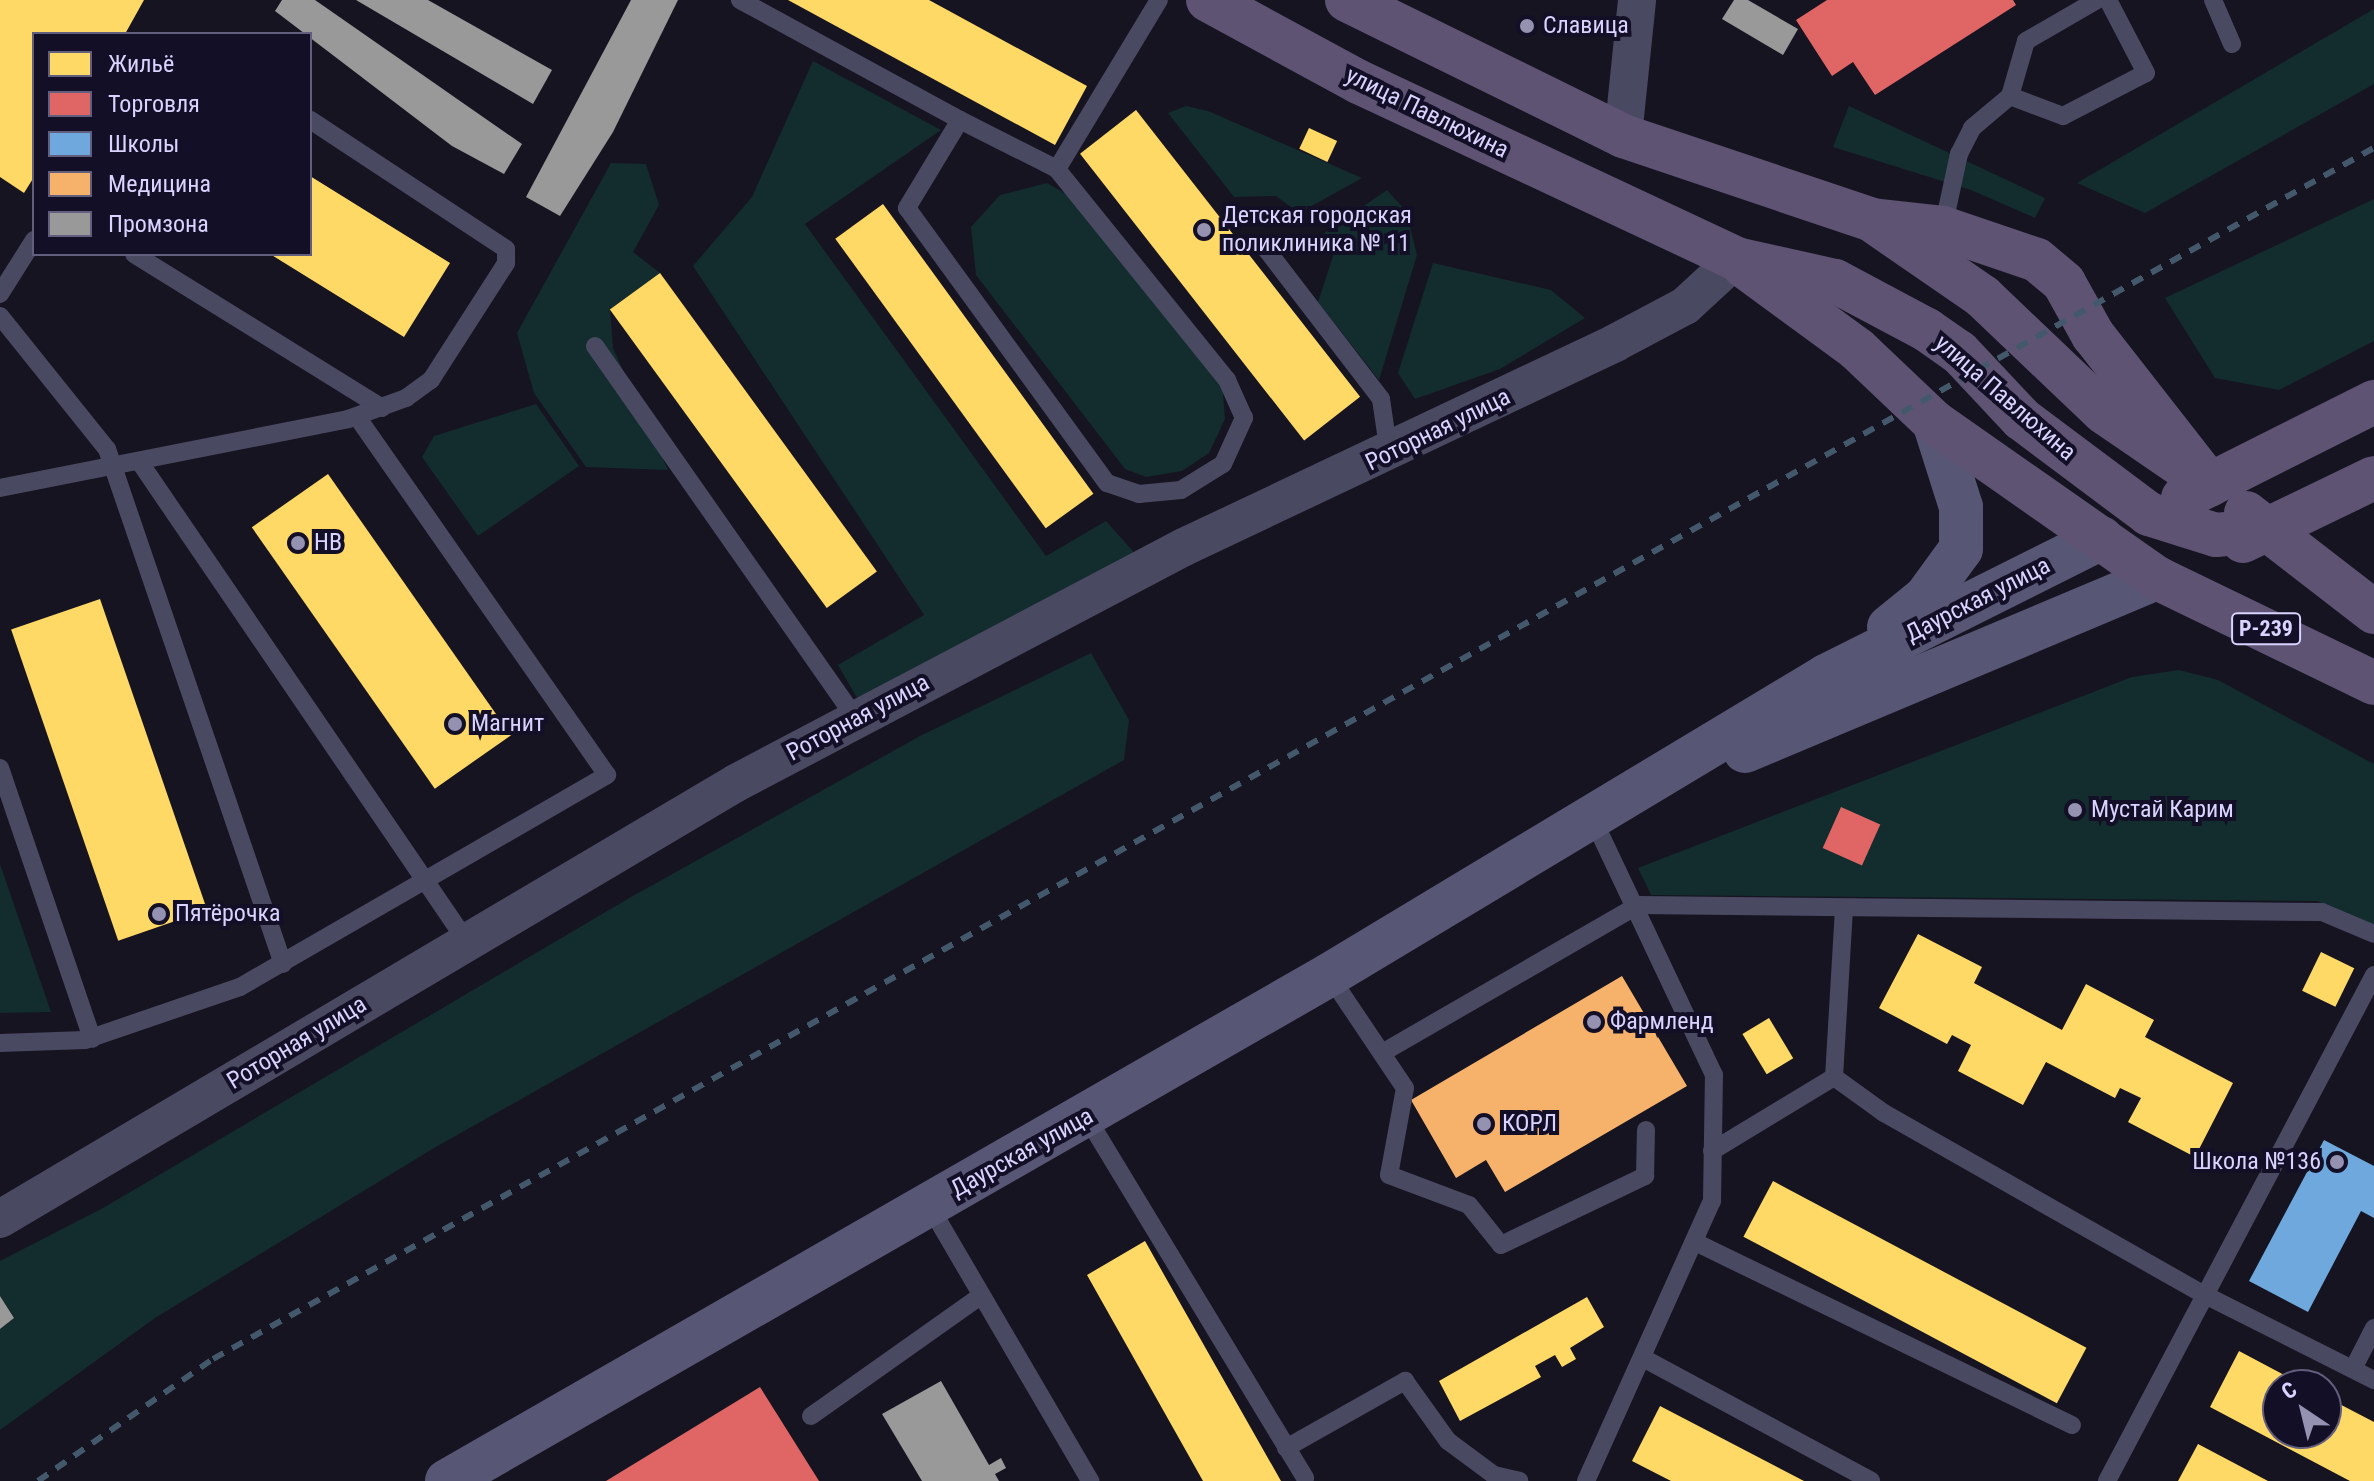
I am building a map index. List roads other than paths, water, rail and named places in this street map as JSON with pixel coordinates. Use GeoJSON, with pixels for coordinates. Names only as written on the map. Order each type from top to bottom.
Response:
{"type":"FeatureCollection","features":[{"type":"Feature","properties":{"kind":"main road","name":"улица Павлюхина"},"geometry":{"type":"LineString","coordinates":[[1208,0],[1359,82],[1736,259],[1857,349],[1934,422],[2157,578]]}},
{"type":"Feature","properties":{"kind":"main road"},"geometry":{"type":"LineString","coordinates":[[1347,0],[1623,136],[1872,220],[1943,228],[2003,243],[2064,283],[2093,335],[2210,485]]}},
{"type":"Feature","properties":{"kind":"main road"},"geometry":{"type":"LineString","coordinates":[[1872,220],[1982,296],[2104,412],[2210,485],[2374,612]]}},
{"type":"Feature","properties":{"kind":"main road","name":"улица Павлюхина"},"geometry":{"type":"LineString","coordinates":[[1736,259],[1835,281],[1927,330],[1959,352],[2022,419],[2149,514],[2216,535],[2268,530]]}},
{"type":"Feature","properties":{"kind":"main road","name":"Даурская улица"},"geometry":{"type":"LineString","coordinates":[[2101,538],[2374,402]]}},
{"type":"Feature","properties":{"kind":"main road","name":"Даурская улица"},"geometry":{"type":"LineString","coordinates":[[2157,578],[2268,530],[2374,478]]}},
{"type":"Feature","properties":{"kind":"main road","name":"Р-239"},"geometry":{"type":"LineString","coordinates":[[2157,578],[2374,683]]}},
{"type":"Feature","properties":{"kind":"street"},"geometry":{"type":"LineString","coordinates":[[1623,136],[1637,0]]}},
{"type":"Feature","properties":{"kind":"street","name":"Роторная улица"},"geometry":{"type":"LineString","coordinates":[[0,1219],[467,942],[856,719],[1184,547],[1389,454],[1685,306],[1736,259]]}},
{"type":"Feature","properties":{"kind":"street"},"geometry":{"type":"LineString","coordinates":[[1826,676],[1926,597],[1961,549],[1961,507],[1934,422]]}},
{"type":"Feature","properties":{"kind":"street","name":"Даурская улица"},"geometry":{"type":"LineString","coordinates":[[447,1481],[1329,975],[1826,676],[2101,538]]}},
{"type":"Feature","properties":{"kind":"street","name":"Даурская улица"},"geometry":{"type":"LineString","coordinates":[[1591,815],[2157,578]]}},
{"type":"Feature","properties":{"kind":"lane"},"geometry":{"type":"LineString","coordinates":[[740,0],[1057,169],[1227,380],[1244,418],[1223,464],[1181,490],[1139,494],[1107,483],[907,208],[960,120]]}},
{"type":"Feature","properties":{"kind":"lane"},"geometry":{"type":"LineString","coordinates":[[1057,169],[1159,0]]}},
{"type":"Feature","properties":{"kind":"lane"},"geometry":{"type":"LineString","coordinates":[[1943,228],[1972,128],[2010,96],[2026,41],[2097,0]]}},
{"type":"Feature","properties":{"kind":"lane"},"geometry":{"type":"LineString","coordinates":[[2010,96],[2063,116],[2146,73],[2108,0]]}},
{"type":"Feature","properties":{"kind":"lane"},"geometry":{"type":"LineString","coordinates":[[2213,0],[2232,44]]}},
{"type":"Feature","properties":{"kind":"lane"},"geometry":{"type":"LineString","coordinates":[[0,488],[357,417],[382,408],[431,380],[506,263],[506,249],[312,121]]}},
{"type":"Feature","properties":{"kind":"lane"},"geometry":{"type":"LineString","coordinates":[[0,294],[32,243]]}},
{"type":"Feature","properties":{"kind":"lane"},"geometry":{"type":"LineString","coordinates":[[1266,249],[1381,399],[1389,454]]}},
{"type":"Feature","properties":{"kind":"lane"},"geometry":{"type":"LineString","coordinates":[[137,256],[382,408]]}},
{"type":"Feature","properties":{"kind":"lane"},"geometry":{"type":"LineString","coordinates":[[0,316],[90,420],[113,466],[283,964]]}},
{"type":"Feature","properties":{"kind":"lane"},"geometry":{"type":"LineString","coordinates":[[595,346],[856,719]]}},
{"type":"Feature","properties":{"kind":"lane"},"geometry":{"type":"LineString","coordinates":[[0,1043],[92,1039],[230,991],[283,964],[607,775],[357,417]]}},
{"type":"Feature","properties":{"kind":"lane"},"geometry":{"type":"LineString","coordinates":[[139,461],[467,942]]}},
{"type":"Feature","properties":{"kind":"lane"},"geometry":{"type":"LineString","coordinates":[[0,768],[92,1039]]}},
{"type":"Feature","properties":{"kind":"lane"},"geometry":{"type":"LineString","coordinates":[[1586,1481],[1712,1201],[1714,1075],[1638,905],[1591,815]]}},
{"type":"Feature","properties":{"kind":"lane"},"geometry":{"type":"LineString","coordinates":[[1382,1053],[1638,905],[2322,912],[2374,934]]}},
{"type":"Feature","properties":{"kind":"lane"},"geometry":{"type":"LineString","coordinates":[[1834,1077],[1844,908]]}},
{"type":"Feature","properties":{"kind":"lane"},"geometry":{"type":"LineString","coordinates":[[1329,975],[1405,1088],[1389,1175],[1469,1205],[1501,1245],[1645,1176],[1646,1130]]}},
{"type":"Feature","properties":{"kind":"lane"},"geometry":{"type":"LineString","coordinates":[[2107,1481],[2201,1293],[2374,975]]}},
{"type":"Feature","properties":{"kind":"lane"},"geometry":{"type":"LineString","coordinates":[[1712,1151],[1834,1077]]}},
{"type":"Feature","properties":{"kind":"lane"},"geometry":{"type":"LineString","coordinates":[[1834,1077],[1884,1113],[2201,1293],[2374,1380]]}},
{"type":"Feature","properties":{"kind":"lane"},"geometry":{"type":"LineString","coordinates":[[1086,1116],[1305,1478]]}},
{"type":"Feature","properties":{"kind":"lane"},"geometry":{"type":"LineString","coordinates":[[929,1205],[1090,1481]]}},
{"type":"Feature","properties":{"kind":"lane"},"geometry":{"type":"LineString","coordinates":[[1695,1242],[2072,1425]]}},
{"type":"Feature","properties":{"kind":"lane"},"geometry":{"type":"LineString","coordinates":[[811,1416],[982,1295]]}},
{"type":"Feature","properties":{"kind":"lane"},"geometry":{"type":"LineString","coordinates":[[2353,1369],[2374,1328]]}},
{"type":"Feature","properties":{"kind":"lane"},"geometry":{"type":"LineString","coordinates":[[1643,1358],[1871,1481]]}},
{"type":"Feature","properties":{"kind":"lane"},"geometry":{"type":"LineString","coordinates":[[1286,1448],[1405,1381],[1448,1441],[1494,1475],[1519,1481]]}},
{"type":"Feature","properties":{"kind":"railway"},"geometry":{"type":"LineString","coordinates":[[38,1481],[213,1359],[2374,148]]}},
{"type":"Feature","properties":{"kind":"place","name":"Славица"},"geometry":{"type":"Point","coordinates":[1527,26]}},
{"type":"Feature","properties":{"kind":"place","name":"Детская городская поликлиника № 11"},"geometry":{"type":"Point","coordinates":[1204,230]}},
{"type":"Feature","properties":{"kind":"place","name":"HB"},"geometry":{"type":"Point","coordinates":[298,543]}},
{"type":"Feature","properties":{"kind":"place","name":"Магнит"},"geometry":{"type":"Point","coordinates":[455,724]}},
{"type":"Feature","properties":{"kind":"place","name":"Мустай Карим"},"geometry":{"type":"Point","coordinates":[2075,810]}},
{"type":"Feature","properties":{"kind":"place","name":"Пятёрочка"},"geometry":{"type":"Point","coordinates":[159,914]}},
{"type":"Feature","properties":{"kind":"place","name":"Фармленд"},"geometry":{"type":"Point","coordinates":[1594,1022]}},
{"type":"Feature","properties":{"kind":"place","name":"КОРЛ"},"geometry":{"type":"Point","coordinates":[1484,1124]}},
{"type":"Feature","properties":{"kind":"place","name":"Школа №136"},"geometry":{"type":"Point","coordinates":[2337,1162]}}]}
